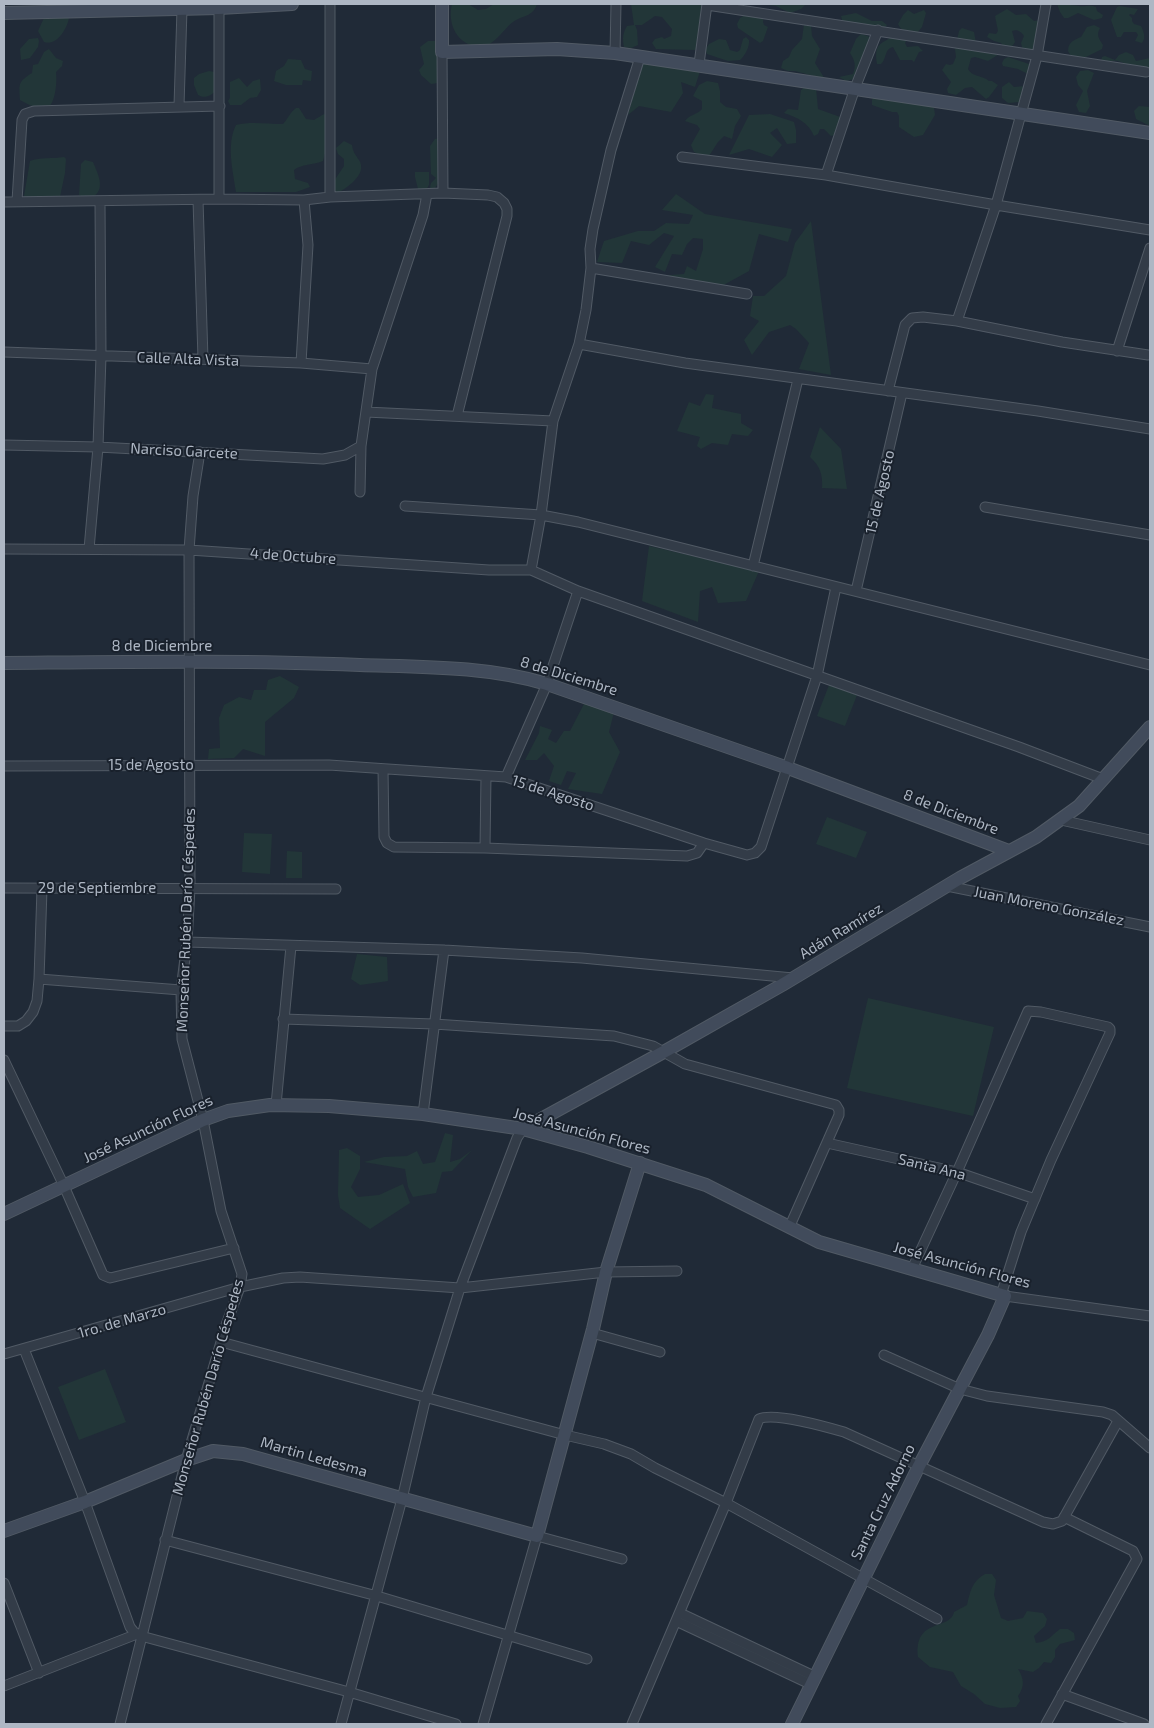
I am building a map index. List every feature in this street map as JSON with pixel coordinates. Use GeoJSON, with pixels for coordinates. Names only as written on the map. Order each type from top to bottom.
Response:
{"type":"FeatureCollection","features":[{"type":"Feature","properties":{"kind":"street"},"geometry":{"type":"LineString","coordinates":[[4,13],[125,7],[182,9],[292,4]]}},
{"type":"Feature","properties":{"kind":"street"},"geometry":{"type":"LineString","coordinates":[[330,4],[330,197]]}},
{"type":"Feature","properties":{"kind":"street"},"geometry":{"type":"LineString","coordinates":[[442,4],[443,193]]}},
{"type":"Feature","properties":{"kind":"street"},"geometry":{"type":"LineString","coordinates":[[615,53],[616,4]]}},
{"type":"Feature","properties":{"kind":"street"},"geometry":{"type":"LineString","coordinates":[[699,64],[707,4],[1146,72]]}},
{"type":"Feature","properties":{"kind":"street"},"geometry":{"type":"LineString","coordinates":[[957,321],[996,205],[1037,56],[1046,4]]}},
{"type":"Feature","properties":{"kind":"street"},"geometry":{"type":"LineString","coordinates":[[219,8],[219,199]]}},
{"type":"Feature","properties":{"kind":"street"},"geometry":{"type":"LineString","coordinates":[[178,106],[182,9]]}},
{"type":"Feature","properties":{"kind":"street"},"geometry":{"type":"LineString","coordinates":[[826,175],[855,88],[878,30]]}},
{"type":"Feature","properties":{"kind":"street"},"geometry":{"type":"LineString","coordinates":[[442,52],[558,49],[615,53],[1022,112],[1150,133]]}},
{"type":"Feature","properties":{"kind":"street"},"geometry":{"type":"LineString","coordinates":[[531,570],[553,421],[579,344],[586,310],[593,229],[609,158],[640,57]]}},
{"type":"Feature","properties":{"kind":"street"},"geometry":{"type":"LineString","coordinates":[[16,201],[22,120],[25,114],[34,111],[220,106]]}},
{"type":"Feature","properties":{"kind":"street"},"geometry":{"type":"LineString","coordinates":[[682,157],[826,175],[1150,230]]}},
{"type":"Feature","properties":{"kind":"street"},"geometry":{"type":"LineString","coordinates":[[4,202],[219,199],[304,200],[330,197],[443,193],[497,197],[504,203],[507,216],[457,416]]}},
{"type":"Feature","properties":{"kind":"street"},"geometry":{"type":"LineString","coordinates":[[360,492],[361,446],[372,369],[424,215],[427,194]]}},
{"type":"Feature","properties":{"kind":"street"},"geometry":{"type":"LineString","coordinates":[[198,200],[203,359]]}},
{"type":"Feature","properties":{"kind":"street"},"geometry":{"type":"LineString","coordinates":[[301,363],[308,245],[304,200]]}},
{"type":"Feature","properties":{"kind":"street"},"geometry":{"type":"LineString","coordinates":[[89,549],[98,447],[101,356],[100,202]]}},
{"type":"Feature","properties":{"kind":"street"},"geometry":{"type":"LineString","coordinates":[[1117,351],[1150,248]]}},
{"type":"Feature","properties":{"kind":"street"},"geometry":{"type":"LineString","coordinates":[[590,268],[748,294]]}},
{"type":"Feature","properties":{"kind":"street"},"geometry":{"type":"LineString","coordinates":[[888,390],[906,325],[912,318],[923,317],[957,321],[1062,342],[1148,355]]}},
{"type":"Feature","properties":{"kind":"street"},"geometry":{"type":"LineString","coordinates":[[579,344],[685,363],[1038,411],[1150,429]]}},
{"type":"Feature","properties":{"kind":"street","name":"Calle Alta Vista"},"geometry":{"type":"LineString","coordinates":[[4,352],[301,363],[372,369]]}},
{"type":"Feature","properties":{"kind":"street"},"geometry":{"type":"LineString","coordinates":[[753,566],[798,379]]}},
{"type":"Feature","properties":{"kind":"street","name":"15 de Agosto"},"geometry":{"type":"LineString","coordinates":[[856,591],[902,393]]}},
{"type":"Feature","properties":{"kind":"street"},"geometry":{"type":"LineString","coordinates":[[366,412],[553,421]]}},
{"type":"Feature","properties":{"kind":"street","name":"Narciso Garcete"},"geometry":{"type":"LineString","coordinates":[[4,445],[98,447],[323,459],[344,455],[361,446]]}},
{"type":"Feature","properties":{"kind":"street","name":"Monseñor Rubén Darío Céspedes"},"geometry":{"type":"LineString","coordinates":[[120,1724],[139,1635],[186,1460],[221,1342],[240,1287],[242,1274],[221,1211],[202,1120],[182,1039],[181,990],[187,942],[190,888],[189,550],[193,496],[200,452]]}},
{"type":"Feature","properties":{"kind":"street"},"geometry":{"type":"LineString","coordinates":[[405,506],[540,515],[578,522],[1150,665]]}},
{"type":"Feature","properties":{"kind":"street"},"geometry":{"type":"LineString","coordinates":[[985,507],[1150,534]]}},
{"type":"Feature","properties":{"kind":"street","name":"4 de Octubre"},"geometry":{"type":"LineString","coordinates":[[4,549],[189,550],[488,570],[531,570],[578,591],[1019,746],[1103,779]]}},
{"type":"Feature","properties":{"kind":"street","name":"15 de Agosto"},"geometry":{"type":"LineString","coordinates":[[4,766],[329,765],[506,777],[704,843],[747,855],[755,853],[761,847],[788,768],[818,676],[836,587]]}},
{"type":"Feature","properties":{"kind":"street"},"geometry":{"type":"LineString","coordinates":[[506,777],[547,684],[578,591]]}},
{"type":"Feature","properties":{"kind":"street","name":"8 de Diciembre"},"geometry":{"type":"LineString","coordinates":[[4,663],[190,662],[321,664],[450,668],[507,674],[547,684],[788,768],[1009,851]]}},
{"type":"Feature","properties":{"kind":"street","name":"Adán Ramírez"},"geometry":{"type":"LineString","coordinates":[[523,1128],[794,978],[947,886],[1036,837],[1079,806],[1150,727]]}},
{"type":"Feature","properties":{"kind":"street"},"geometry":{"type":"LineString","coordinates":[[383,769],[384,837],[387,843],[394,847],[485,848],[687,856],[697,853],[704,843]]}},
{"type":"Feature","properties":{"kind":"street"},"geometry":{"type":"LineString","coordinates":[[485,848],[486,776]]}},
{"type":"Feature","properties":{"kind":"street"},"geometry":{"type":"LineString","coordinates":[[1061,820],[1150,840]]}},
{"type":"Feature","properties":{"kind":"street","name":"Juan Moreno González"},"geometry":{"type":"LineString","coordinates":[[947,886],[1150,927]]}},
{"type":"Feature","properties":{"kind":"street","name":"29 de Septiembre"},"geometry":{"type":"LineString","coordinates":[[4,888],[336,889]]}},
{"type":"Feature","properties":{"kind":"street"},"geometry":{"type":"LineString","coordinates":[[4,1026],[18,1026],[26,1021],[33,1012],[37,1001],[42,889]]}},
{"type":"Feature","properties":{"kind":"street"},"geometry":{"type":"LineString","coordinates":[[187,942],[444,950],[582,958],[794,978]]}},
{"type":"Feature","properties":{"kind":"street"},"geometry":{"type":"LineString","coordinates":[[276,1105],[290,946]]}},
{"type":"Feature","properties":{"kind":"street"},"geometry":{"type":"LineString","coordinates":[[423,1114],[444,950]]}},
{"type":"Feature","properties":{"kind":"street"},"geometry":{"type":"LineString","coordinates":[[39,979],[181,990]]}},
{"type":"Feature","properties":{"kind":"street"},"geometry":{"type":"LineString","coordinates":[[912,1269],[958,1172],[1028,1010],[1108,1027],[1110,1033],[1055,1152],[1021,1232],[1003,1295]]}},
{"type":"Feature","properties":{"kind":"street"},"geometry":{"type":"LineString","coordinates":[[283,1019],[434,1024],[614,1036],[648,1044],[665,1051],[685,1064],[836,1105],[839,1115],[790,1228]]}},
{"type":"Feature","properties":{"kind":"street"},"geometry":{"type":"LineString","coordinates":[[4,1060],[64,1186],[103,1275],[110,1278],[234,1248]]}},
{"type":"Feature","properties":{"kind":"street","name":"José Asunción Flores"},"geometry":{"type":"LineString","coordinates":[[4,1214],[202,1120],[228,1110],[276,1105],[329,1106],[423,1114],[523,1128],[640,1163],[706,1185],[819,1242],[1003,1295],[1150,1316]]}},
{"type":"Feature","properties":{"kind":"street"},"geometry":{"type":"LineString","coordinates":[[341,1724],[377,1596],[426,1397],[460,1288],[516,1138],[523,1128]]}},
{"type":"Feature","properties":{"kind":"street","name":"Santa Ana"},"geometry":{"type":"LineString","coordinates":[[827,1144],[958,1172],[1035,1199]]}},
{"type":"Feature","properties":{"kind":"street"},"geometry":{"type":"LineString","coordinates":[[483,1724],[565,1435],[606,1272],[640,1163]]}},
{"type":"Feature","properties":{"kind":"street","name":"1ro. de Marzo"},"geometry":{"type":"LineString","coordinates":[[4,1354],[240,1287],[283,1278],[300,1277],[460,1288],[606,1272],[677,1271]]}},
{"type":"Feature","properties":{"kind":"street","name":"Santa Cruz Adorno"},"geometry":{"type":"LineString","coordinates":[[792,1724],[919,1466],[988,1335],[1003,1295]]}},
{"type":"Feature","properties":{"kind":"street"},"geometry":{"type":"LineString","coordinates":[[592,1333],[660,1352]]}},
{"type":"Feature","properties":{"kind":"street"},"geometry":{"type":"LineString","coordinates":[[221,1342],[604,1444],[631,1454],[726,1503],[937,1619]]}},
{"type":"Feature","properties":{"kind":"street"},"geometry":{"type":"LineString","coordinates":[[24,1349],[85,1502],[130,1627],[139,1635],[349,1692],[456,1724]]}},
{"type":"Feature","properties":{"kind":"street"},"geometry":{"type":"LineString","coordinates":[[884,1355],[960,1389],[987,1396],[1103,1412],[1118,1421],[1150,1448]]}},
{"type":"Feature","properties":{"kind":"street"},"geometry":{"type":"LineString","coordinates":[[632,1724],[726,1503],[759,1419],[769,1416],[826,1426],[844,1432],[1052,1524],[1062,1521],[1118,1421]]}},
{"type":"Feature","properties":{"kind":"street","name":"Martin Ledesma"},"geometry":{"type":"LineString","coordinates":[[4,1532],[213,1451],[235,1453],[622,1559]]}},
{"type":"Feature","properties":{"kind":"street"},"geometry":{"type":"LineString","coordinates":[[1046,1724],[1137,1559],[1133,1551],[1064,1517]]}},
{"type":"Feature","properties":{"kind":"street"},"geometry":{"type":"LineString","coordinates":[[165,1540],[377,1596],[587,1659]]}},
{"type":"Feature","properties":{"kind":"street"},"geometry":{"type":"LineString","coordinates":[[4,1583],[38,1673]]}},
{"type":"Feature","properties":{"kind":"street"},"geometry":{"type":"LineString","coordinates":[[678,1617],[814,1681]]}},
{"type":"Feature","properties":{"kind":"street"},"geometry":{"type":"LineString","coordinates":[[4,1686],[139,1635]]}},
{"type":"Feature","properties":{"kind":"street"},"geometry":{"type":"LineString","coordinates":[[1062,1694],[1144,1724]]}},
{"type":"Feature","properties":{"kind":"green space"},"geometry":{"type":"Polygon","coordinates":[[[452,4],[468,4],[478,10],[486,9],[494,4],[537,4],[533,11],[513,22],[490,44],[478,46],[470,45],[458,35],[451,21],[452,4]]]}},
{"type":"Feature","properties":{"kind":"green space"},"geometry":{"type":"Polygon","coordinates":[[[631,4],[707,4],[700,44],[695,50],[656,49],[652,43],[655,39],[662,37],[664,39],[671,36],[672,29],[662,17],[655,16],[642,25],[635,25],[638,45],[631,48],[624,47],[623,38],[627,26],[634,25],[631,4]]]}},
{"type":"Feature","properties":{"kind":"green space"},"geometry":{"type":"Polygon","coordinates":[[[761,4],[806,4],[801,9],[790,13],[776,6],[761,4]]]}},
{"type":"Feature","properties":{"kind":"green space"},"geometry":{"type":"Polygon","coordinates":[[[1057,4],[1094,6],[1103,15],[1102,18],[1094,20],[1078,13],[1064,18],[1057,4]]]}},
{"type":"Feature","properties":{"kind":"green space"},"geometry":{"type":"Polygon","coordinates":[[[1117,7],[1138,9],[1134,15],[1129,15],[1134,24],[1142,28],[1144,37],[1142,43],[1135,41],[1138,35],[1136,32],[1124,32],[1121,37],[1117,37],[1111,20],[1117,7]]]}},
{"type":"Feature","properties":{"kind":"green space"},"geometry":{"type":"Polygon","coordinates":[[[758,8],[764,14],[763,22],[768,27],[763,41],[760,43],[738,28],[737,24],[740,18],[758,8]]]}},
{"type":"Feature","properties":{"kind":"green space"},"geometry":{"type":"Polygon","coordinates":[[[1007,9],[1016,15],[1026,14],[1034,21],[1041,20],[1038,51],[1023,51],[1021,43],[1024,36],[1018,31],[1012,31],[1015,42],[1011,48],[1003,46],[1001,43],[987,37],[989,33],[996,34],[998,31],[995,16],[1007,9]]]}},
{"type":"Feature","properties":{"kind":"green space"},"geometry":{"type":"Polygon","coordinates":[[[908,10],[914,14],[924,10],[926,13],[922,27],[917,33],[904,31],[898,24],[908,10]]]}},
{"type":"Feature","properties":{"kind":"green space"},"geometry":{"type":"Polygon","coordinates":[[[856,13],[872,21],[882,21],[887,25],[885,28],[872,28],[862,23],[850,25],[843,23],[841,16],[856,13]]]}},
{"type":"Feature","properties":{"kind":"green space"},"geometry":{"type":"Polygon","coordinates":[[[47,16],[69,18],[61,36],[49,43],[44,42],[38,31],[47,16]]]}},
{"type":"Feature","properties":{"kind":"green space"},"geometry":{"type":"Polygon","coordinates":[[[804,24],[811,25],[812,36],[820,49],[815,63],[825,79],[781,68],[783,61],[789,57],[792,50],[802,39],[804,24]]]}},
{"type":"Feature","properties":{"kind":"green space"},"geometry":{"type":"Polygon","coordinates":[[[1094,25],[1100,28],[1098,35],[1103,45],[1102,49],[1082,59],[1072,58],[1068,51],[1070,43],[1081,37],[1087,27],[1094,25]]]}},
{"type":"Feature","properties":{"kind":"green space"},"geometry":{"type":"Polygon","coordinates":[[[962,28],[974,32],[976,43],[1001,53],[988,61],[975,57],[971,58],[968,69],[970,72],[998,85],[986,99],[972,87],[965,88],[956,95],[948,93],[947,89],[951,82],[942,70],[946,64],[953,64],[956,57],[955,49],[959,31],[962,28]]]}},
{"type":"Feature","properties":{"kind":"green space"},"geometry":{"type":"Polygon","coordinates":[[[896,33],[907,40],[905,43],[907,47],[918,46],[923,51],[919,52],[914,62],[912,60],[900,60],[893,47],[888,50],[881,64],[877,64],[878,47],[896,33]]]}},
{"type":"Feature","properties":{"kind":"green space"},"geometry":{"type":"Polygon","coordinates":[[[861,34],[871,39],[859,73],[854,79],[846,81],[839,77],[853,74],[854,63],[850,53],[856,39],[861,34]]]}},
{"type":"Feature","properties":{"kind":"green space"},"geometry":{"type":"Polygon","coordinates":[[[746,37],[749,40],[749,45],[740,60],[728,61],[707,54],[705,50],[709,44],[719,39],[726,40],[730,50],[737,52],[740,50],[743,39],[746,37]]]}},
{"type":"Feature","properties":{"kind":"green space"},"geometry":{"type":"Polygon","coordinates":[[[38,38],[38,47],[30,58],[21,60],[20,49],[29,39],[38,38]]]}},
{"type":"Feature","properties":{"kind":"green space"},"geometry":{"type":"Polygon","coordinates":[[[428,41],[437,41],[440,44],[438,83],[431,84],[421,75],[419,70],[424,64],[420,47],[428,41]]]}},
{"type":"Feature","properties":{"kind":"green space"},"geometry":{"type":"Polygon","coordinates":[[[49,49],[56,58],[63,61],[62,66],[56,72],[53,100],[49,107],[43,109],[20,100],[20,84],[32,73],[33,65],[38,64],[44,52],[49,49]]]}},
{"type":"Feature","properties":{"kind":"green space"},"geometry":{"type":"Polygon","coordinates":[[[1126,52],[1133,55],[1136,61],[1150,58],[1150,68],[1138,68],[1118,61],[1101,61],[1102,57],[1105,56],[1115,60],[1119,55],[1126,52]]]}},
{"type":"Feature","properties":{"kind":"green space"},"geometry":{"type":"Polygon","coordinates":[[[1008,57],[1035,66],[1028,74],[1018,69],[1003,66],[1004,59],[1008,57]]]}},
{"type":"Feature","properties":{"kind":"green space"},"geometry":{"type":"Polygon","coordinates":[[[288,59],[301,60],[305,69],[312,71],[311,81],[303,80],[302,85],[286,85],[274,81],[276,71],[284,66],[288,59]]]}},
{"type":"Feature","properties":{"kind":"green space"},"geometry":{"type":"Polygon","coordinates":[[[642,63],[700,71],[695,87],[681,82],[683,93],[671,112],[639,106],[628,115],[642,63]]]}},
{"type":"Feature","properties":{"kind":"green space"},"geometry":{"type":"Polygon","coordinates":[[[1088,70],[1094,73],[1087,91],[1090,106],[1086,113],[1079,112],[1076,105],[1083,91],[1078,85],[1076,77],[1080,71],[1088,70]]]}},
{"type":"Feature","properties":{"kind":"green space"},"geometry":{"type":"Polygon","coordinates":[[[209,71],[215,72],[217,90],[203,97],[198,95],[194,85],[194,78],[199,74],[209,71]]]}},
{"type":"Feature","properties":{"kind":"green space"},"geometry":{"type":"Polygon","coordinates":[[[239,78],[247,87],[253,81],[260,79],[261,90],[257,97],[250,98],[241,105],[230,105],[228,101],[230,98],[230,82],[239,78]]]}},
{"type":"Feature","properties":{"kind":"green space"},"geometry":{"type":"Polygon","coordinates":[[[707,81],[718,83],[720,102],[726,107],[737,109],[741,116],[735,126],[732,139],[724,136],[709,156],[705,157],[694,152],[691,145],[700,129],[697,125],[685,121],[702,109],[702,101],[693,96],[699,85],[707,81]]]}},
{"type":"Feature","properties":{"kind":"green space"},"geometry":{"type":"Polygon","coordinates":[[[1009,82],[1014,87],[1025,86],[1019,102],[1008,103],[1002,98],[1002,87],[1009,82]]]}},
{"type":"Feature","properties":{"kind":"green space"},"geometry":{"type":"Polygon","coordinates":[[[805,87],[816,88],[818,109],[843,118],[841,133],[831,136],[824,129],[820,129],[818,134],[814,136],[809,127],[802,121],[784,113],[788,109],[798,110],[801,90],[805,87]]]}},
{"type":"Feature","properties":{"kind":"green space"},"geometry":{"type":"Polygon","coordinates":[[[874,95],[933,101],[935,115],[923,135],[914,137],[899,127],[897,112],[872,105],[874,95]]]}},
{"type":"Feature","properties":{"kind":"green space"},"geometry":{"type":"Polygon","coordinates":[[[1139,106],[1150,107],[1150,126],[1136,119],[1134,111],[1139,106]]]}},
{"type":"Feature","properties":{"kind":"green space"},"geometry":{"type":"Polygon","coordinates":[[[296,108],[299,108],[306,119],[314,120],[324,114],[329,115],[332,128],[323,161],[294,170],[295,179],[308,183],[310,187],[296,192],[236,192],[232,167],[231,141],[236,125],[253,123],[283,124],[296,108]]]}},
{"type":"Feature","properties":{"kind":"green space"},"geometry":{"type":"Polygon","coordinates":[[[770,114],[794,122],[796,143],[787,144],[777,128],[770,133],[782,145],[772,157],[749,149],[729,155],[749,115],[770,114]]]}},
{"type":"Feature","properties":{"kind":"green space"},"geometry":{"type":"Polygon","coordinates":[[[440,138],[446,172],[435,188],[430,188],[431,183],[436,178],[431,174],[430,146],[435,139],[440,138]]]}},
{"type":"Feature","properties":{"kind":"green space"},"geometry":{"type":"Polygon","coordinates":[[[344,141],[352,145],[361,165],[361,170],[355,180],[336,194],[331,191],[330,187],[344,166],[344,159],[338,154],[336,148],[344,141]]]}},
{"type":"Feature","properties":{"kind":"green space"},"geometry":{"type":"Polygon","coordinates":[[[64,157],[66,159],[65,173],[60,197],[25,198],[30,161],[64,157]]]}},
{"type":"Feature","properties":{"kind":"green space"},"geometry":{"type":"Polygon","coordinates":[[[85,160],[93,162],[100,184],[98,193],[88,198],[79,195],[81,164],[85,160]]]}},
{"type":"Feature","properties":{"kind":"green space"},"geometry":{"type":"Polygon","coordinates":[[[415,172],[429,172],[429,185],[426,190],[418,189],[415,172]]]}},
{"type":"Feature","properties":{"kind":"green space"},"geometry":{"type":"Polygon","coordinates":[[[676,194],[705,214],[792,229],[788,242],[759,234],[749,271],[720,287],[656,276],[684,274],[687,266],[696,271],[703,249],[703,239],[693,238],[687,244],[682,255],[672,254],[665,272],[655,267],[674,236],[664,233],[649,245],[631,241],[622,263],[597,262],[604,241],[638,231],[654,231],[666,223],[689,224],[693,215],[662,210],[676,194]]]}},
{"type":"Feature","properties":{"kind":"green space"},"geometry":{"type":"Polygon","coordinates":[[[811,221],[831,375],[799,369],[809,343],[790,325],[769,332],[752,355],[744,340],[759,321],[750,316],[753,296],[764,296],[786,276],[795,243],[811,221]]]}},
{"type":"Feature","properties":{"kind":"green space"},"geometry":{"type":"Polygon","coordinates":[[[706,394],[714,395],[712,408],[741,414],[741,423],[753,430],[748,436],[732,434],[728,445],[712,443],[701,449],[697,446],[700,437],[677,431],[689,402],[700,406],[706,394]]]}},
{"type":"Feature","properties":{"kind":"green space"},"geometry":{"type":"Polygon","coordinates":[[[820,427],[841,449],[847,489],[822,488],[820,471],[810,457],[820,427]]]}},
{"type":"Feature","properties":{"kind":"green space"},"geometry":{"type":"Polygon","coordinates":[[[649,546],[759,571],[746,601],[718,603],[712,587],[700,591],[698,622],[642,601],[649,546]]]}},
{"type":"Feature","properties":{"kind":"green space"},"geometry":{"type":"Polygon","coordinates":[[[280,676],[299,687],[294,698],[265,722],[265,756],[243,749],[234,758],[208,759],[209,749],[220,748],[219,718],[224,705],[239,697],[251,700],[254,690],[266,690],[268,680],[280,676]]]}},
{"type":"Feature","properties":{"kind":"green space"},"geometry":{"type":"Polygon","coordinates":[[[829,685],[857,695],[845,726],[817,716],[829,685]]]}},
{"type":"Feature","properties":{"kind":"green space"},"geometry":{"type":"Polygon","coordinates":[[[586,700],[614,712],[609,732],[620,752],[602,794],[568,789],[576,773],[567,771],[561,785],[549,781],[554,766],[544,753],[537,760],[525,760],[539,733],[540,726],[552,730],[548,739],[556,743],[564,731],[570,731],[586,700]]]}},
{"type":"Feature","properties":{"kind":"green space"},"geometry":{"type":"Polygon","coordinates":[[[827,817],[867,832],[856,858],[816,844],[827,817]]]}},
{"type":"Feature","properties":{"kind":"green space"},"geometry":{"type":"Polygon","coordinates":[[[244,833],[272,834],[270,874],[242,872],[244,833]]]}},
{"type":"Feature","properties":{"kind":"green space"},"geometry":{"type":"Polygon","coordinates":[[[287,851],[302,852],[302,878],[286,878],[287,851]]]}},
{"type":"Feature","properties":{"kind":"green space"},"geometry":{"type":"Polygon","coordinates":[[[357,954],[387,957],[388,981],[360,985],[351,979],[357,954]]]}},
{"type":"Feature","properties":{"kind":"green space"},"geometry":{"type":"Polygon","coordinates":[[[868,998],[994,1027],[973,1116],[847,1088],[868,998]]]}},
{"type":"Feature","properties":{"kind":"green space"},"geometry":{"type":"Polygon","coordinates":[[[445,1133],[453,1135],[450,1162],[460,1159],[472,1150],[452,1171],[442,1172],[436,1193],[413,1197],[408,1187],[405,1169],[364,1162],[384,1157],[407,1156],[417,1151],[423,1164],[435,1162],[445,1133]]]}},
{"type":"Feature","properties":{"kind":"green space"},"geometry":{"type":"Polygon","coordinates":[[[347,1148],[360,1156],[360,1169],[351,1187],[358,1197],[379,1195],[403,1184],[410,1203],[370,1229],[340,1208],[338,1195],[339,1150],[347,1148]]]}},
{"type":"Feature","properties":{"kind":"green space"},"geometry":{"type":"Polygon","coordinates":[[[105,1369],[126,1422],[79,1440],[58,1387],[105,1369]]]}},
{"type":"Feature","properties":{"kind":"green space"},"geometry":{"type":"Polygon","coordinates":[[[985,1574],[992,1574],[996,1580],[994,1595],[1001,1618],[1008,1621],[1023,1618],[1027,1611],[1043,1613],[1047,1619],[1045,1626],[1034,1636],[1036,1643],[1047,1640],[1060,1629],[1068,1629],[1074,1633],[1075,1640],[1060,1644],[1055,1650],[1055,1657],[1051,1663],[1044,1662],[1033,1672],[1018,1669],[1023,1682],[1018,1696],[1020,1701],[1016,1707],[1000,1708],[985,1704],[961,1686],[953,1672],[930,1667],[918,1657],[918,1644],[921,1636],[927,1630],[951,1618],[954,1612],[967,1605],[974,1583],[985,1574]]]}}]}
